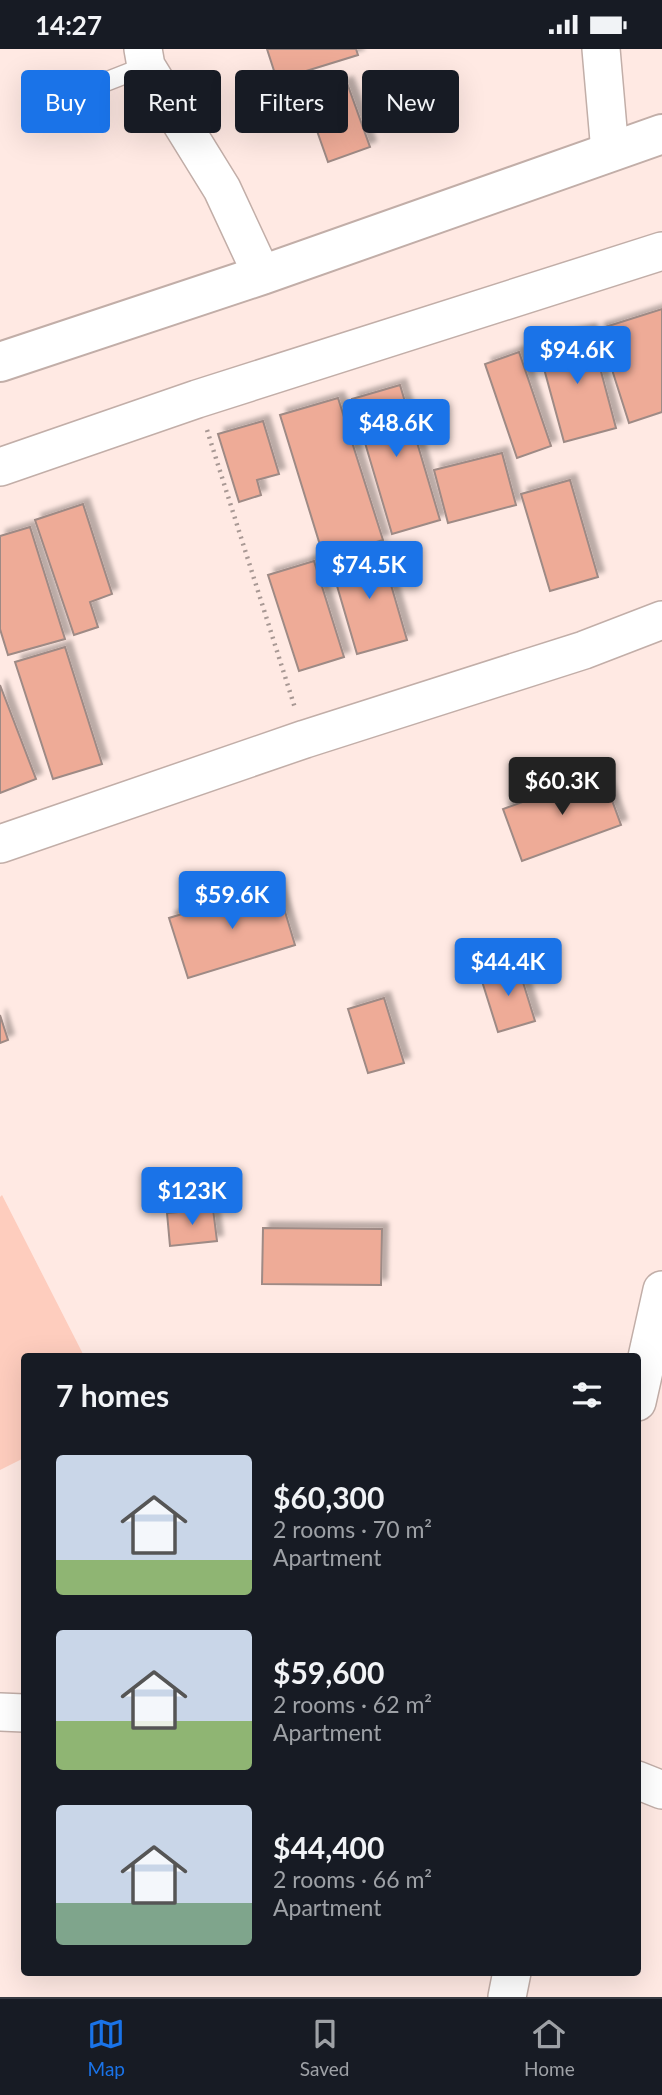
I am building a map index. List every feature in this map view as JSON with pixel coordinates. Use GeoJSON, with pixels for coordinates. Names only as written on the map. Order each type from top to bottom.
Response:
{"type":"FeatureCollection","features":[{"type":"Feature","properties":{"kind":"highway"},"geometry":{"type":"LineString","coordinates":[[0,362],[262,275],[662,134]]}},
{"type":"Feature","properties":{"kind":"street"},"geometry":{"type":"LineString","coordinates":[[601,49],[610,152]]}},
{"type":"Feature","properties":{"kind":"street"},"geometry":{"type":"LineString","coordinates":[[139,56],[208,166],[262,275]]}},
{"type":"Feature","properties":{"kind":"street"},"geometry":{"type":"LineString","coordinates":[[0,467],[197,399],[662,251]]}},
{"type":"Feature","properties":{"kind":"street"},"geometry":{"type":"LineString","coordinates":[[0,844],[305,739],[584,650],[662,620]]}},
{"type":"Feature","properties":{"kind":"street"},"geometry":{"type":"LineString","coordinates":[[641,1384],[662,1290]]}},
{"type":"Feature","properties":{"kind":"street"},"geometry":{"type":"LineString","coordinates":[[0,1712],[21,1713]]}},
{"type":"Feature","properties":{"kind":"street"},"geometry":{"type":"LineString","coordinates":[[641,1782],[662,1790]]}},
{"type":"Feature","properties":{"kind":"street"},"geometry":{"type":"LineString","coordinates":[[508,1997],[511,1976]]}},
{"type":"Feature","properties":{"kind":"lane"},"geometry":{"type":"LineString","coordinates":[[110,71],[139,56]]}},
{"type":"Feature","properties":{"kind":"path"},"geometry":{"type":"LineString","coordinates":[[197,399],[305,739]]}},
{"type":"Feature","properties":{"kind":"shaded area"},"geometry":{"type":"Polygon","coordinates":[[[2,1195],[82,1353],[21,1353],[21,1460],[0,1470],[2,1195]]]}},
{"type":"Feature","properties":{"kind":"building"},"geometry":{"type":"Polygon","coordinates":[[[267,49],[356,49],[358,55],[309,70],[274,70],[267,49]]]}},
{"type":"Feature","properties":{"kind":"building"},"geometry":{"type":"Polygon","coordinates":[[[348,86],[362,125],[362,133],[365,133],[370,147],[328,162],[318,133],[348,133],[348,86]]]}},
{"type":"Feature","properties":{"kind":"building"},"geometry":{"type":"Polygon","coordinates":[[[662,309],[662,412],[629,423],[599,329],[662,309]]]}},
{"type":"Feature","properties":{"kind":"building"},"geometry":{"type":"Polygon","coordinates":[[[590,330],[616,428],[564,442],[537,343],[590,330]]]}},
{"type":"Feature","properties":{"kind":"building"},"geometry":{"type":"Polygon","coordinates":[[[519,352],[551,446],[517,458],[485,364],[519,352]]]}},
{"type":"Feature","properties":{"kind":"building"},"geometry":{"type":"Polygon","coordinates":[[[400,385],[440,520],[392,534],[352,399],[400,385]]]}},
{"type":"Feature","properties":{"kind":"building"},"geometry":{"type":"Polygon","coordinates":[[[338,398],[383,540],[324,558],[280,415],[338,398]]]}},
{"type":"Feature","properties":{"kind":"building"},"geometry":{"type":"Polygon","coordinates":[[[263,421],[279,474],[257,480],[261,495],[239,502],[218,434],[263,421]]]}},
{"type":"Feature","properties":{"kind":"building"},"geometry":{"type":"Polygon","coordinates":[[[502,453],[516,505],[448,523],[434,470],[502,453]]]}},
{"type":"Feature","properties":{"kind":"building"},"geometry":{"type":"Polygon","coordinates":[[[570,480],[598,577],[550,591],[521,494],[570,480]]]}},
{"type":"Feature","properties":{"kind":"building"},"geometry":{"type":"Polygon","coordinates":[[[83,504],[112,594],[90,602],[98,627],[74,635],[35,520],[83,504]]]}},
{"type":"Feature","properties":{"kind":"building"},"geometry":{"type":"Polygon","coordinates":[[[30,527],[65,639],[8,655],[0,629],[0,536],[30,527]]]}},
{"type":"Feature","properties":{"kind":"building"},"geometry":{"type":"Polygon","coordinates":[[[380,547],[407,640],[357,654],[330,562],[380,547]]]}},
{"type":"Feature","properties":{"kind":"building"},"geometry":{"type":"Polygon","coordinates":[[[314,561],[344,657],[299,671],[268,575],[314,561]]]}},
{"type":"Feature","properties":{"kind":"building"},"geometry":{"type":"Polygon","coordinates":[[[65,647],[102,764],[53,779],[15,662],[65,647]]]}},
{"type":"Feature","properties":{"kind":"building"},"geometry":{"type":"Polygon","coordinates":[[[0,685],[36,779],[0,793],[0,685]]]}},
{"type":"Feature","properties":{"kind":"building"},"geometry":{"type":"Polygon","coordinates":[[[602,773],[621,825],[522,861],[503,809],[602,773]]]}},
{"type":"Feature","properties":{"kind":"building"},"geometry":{"type":"Polygon","coordinates":[[[277,885],[295,945],[188,978],[169,918],[277,885]]]}},
{"type":"Feature","properties":{"kind":"building"},"geometry":{"type":"Polygon","coordinates":[[[517,963],[535,1021],[498,1032],[480,975],[517,963]]]}},
{"type":"Feature","properties":{"kind":"building"},"geometry":{"type":"Polygon","coordinates":[[[384,998],[404,1063],[368,1073],[348,1009],[384,998]]]}},
{"type":"Feature","properties":{"kind":"building"},"geometry":{"type":"Polygon","coordinates":[[[0,1015],[8,1040],[0,1043],[0,1015]]]}},
{"type":"Feature","properties":{"kind":"building"},"geometry":{"type":"Polygon","coordinates":[[[213,1209],[217,1241],[170,1246],[167,1213],[213,1209]]]}},
{"type":"Feature","properties":{"kind":"building"},"geometry":{"type":"Polygon","coordinates":[[[263,1228],[382,1229],[381,1285],[262,1284],[263,1228]]]}}]}
